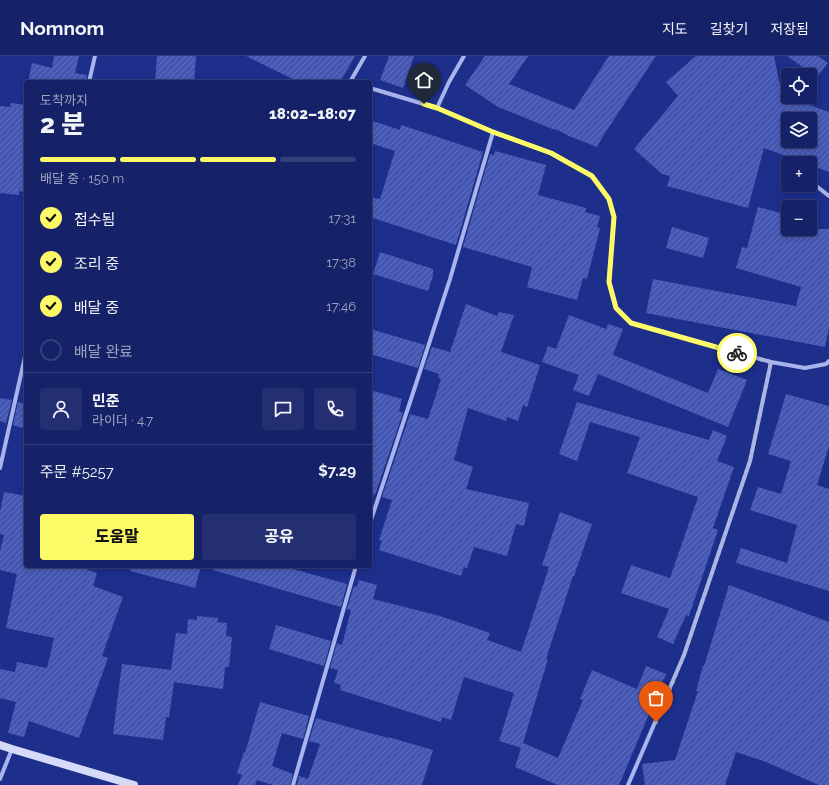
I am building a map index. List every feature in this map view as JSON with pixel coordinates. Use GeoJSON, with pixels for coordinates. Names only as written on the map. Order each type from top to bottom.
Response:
{"type":"FeatureCollection","features":[{"type":"Feature","properties":{"kind":"street"},"geometry":{"type":"LineString","coordinates":[[89,80],[95,56]]}},
{"type":"Feature","properties":{"kind":"street"},"geometry":{"type":"LineString","coordinates":[[351,80],[364,56]]}},
{"type":"Feature","properties":{"kind":"street"},"geometry":{"type":"LineString","coordinates":[[437,108],[449,82],[464,56]]}},
{"type":"Feature","properties":{"kind":"street"},"geometry":{"type":"LineString","coordinates":[[372,89],[437,108],[493,132],[551,153],[592,176],[609,199],[614,217],[609,282],[616,308],[631,323],[771,362],[805,368],[826,364],[829,361]]}},
{"type":"Feature","properties":{"kind":"street"},"geometry":{"type":"LineString","coordinates":[[372,517],[450,279],[493,132]]}},
{"type":"Feature","properties":{"kind":"street"},"geometry":{"type":"LineString","coordinates":[[817,187],[829,196]]}},
{"type":"Feature","properties":{"kind":"street"},"geometry":{"type":"LineString","coordinates":[[0,468],[24,361]]}},
{"type":"Feature","properties":{"kind":"street"},"geometry":{"type":"LineString","coordinates":[[628,785],[684,655],[736,504],[750,461],[771,362]]}},
{"type":"Feature","properties":{"kind":"street"},"geometry":{"type":"LineString","coordinates":[[294,785],[355,568]]}},
{"type":"Feature","properties":{"kind":"street"},"geometry":{"type":"LineString","coordinates":[[0,745],[134,785]]}},
{"type":"Feature","properties":{"kind":"street"},"geometry":{"type":"LineString","coordinates":[[0,779],[12,749]]}},
{"type":"Feature","properties":{"kind":"building"},"geometry":{"type":"Polygon","coordinates":[[[54,56],[79,56],[75,73],[87,75],[86,80],[28,80],[32,63],[52,68],[54,56]]]}},
{"type":"Feature","properties":{"kind":"building"},"geometry":{"type":"Polygon","coordinates":[[[157,56],[196,56],[194,80],[155,80],[157,56]]]}},
{"type":"Feature","properties":{"kind":"building"},"geometry":{"type":"Polygon","coordinates":[[[246,56],[355,56],[341,80],[295,80],[246,56]]]}},
{"type":"Feature","properties":{"kind":"building"},"geometry":{"type":"Polygon","coordinates":[[[389,56],[414,56],[403,88],[380,80],[389,56]]]}},
{"type":"Feature","properties":{"kind":"building"},"geometry":{"type":"Polygon","coordinates":[[[485,56],[528,56],[509,84],[574,110],[609,56],[656,56],[597,147],[556,129],[555,130],[498,107],[465,85],[485,56]]]}},
{"type":"Feature","properties":{"kind":"building"},"geometry":{"type":"Polygon","coordinates":[[[696,56],[774,56],[781,90],[781,104],[807,104],[829,112],[829,172],[817,168],[817,156],[786,156],[764,148],[748,208],[667,186],[670,176],[662,174],[634,149],[678,96],[666,82],[696,56]]]}},
{"type":"Feature","properties":{"kind":"building"},"geometry":{"type":"Polygon","coordinates":[[[787,56],[818,56],[828,63],[817,77],[817,68],[804,68],[787,56]]]}},
{"type":"Feature","properties":{"kind":"building"},"geometry":{"type":"Polygon","coordinates":[[[11,103],[24,105],[24,192],[19,191],[19,195],[0,193],[0,106],[10,107],[11,103]]]}},
{"type":"Feature","properties":{"kind":"building"},"geometry":{"type":"Polygon","coordinates":[[[372,121],[400,130],[401,125],[483,152],[456,245],[372,218],[372,197],[380,199],[395,151],[372,144],[372,121]]]}},
{"type":"Feature","properties":{"kind":"building"},"geometry":{"type":"Polygon","coordinates":[[[495,151],[546,165],[538,195],[586,208],[585,212],[600,216],[597,227],[600,228],[587,279],[583,278],[577,300],[527,287],[532,267],[463,247],[490,154],[494,155],[495,151]]]}},
{"type":"Feature","properties":{"kind":"building"},"geometry":{"type":"Polygon","coordinates":[[[758,207],[781,213],[781,236],[817,236],[817,229],[829,229],[829,328],[825,347],[646,313],[653,279],[796,306],[801,287],[736,268],[742,247],[747,248],[758,207]]]}},
{"type":"Feature","properties":{"kind":"building"},"geometry":{"type":"Polygon","coordinates":[[[672,227],[709,238],[703,258],[666,248],[672,227]]]}},
{"type":"Feature","properties":{"kind":"building"},"geometry":{"type":"Polygon","coordinates":[[[380,252],[433,269],[433,276],[428,291],[373,274],[380,252]]]}},
{"type":"Feature","properties":{"kind":"building"},"geometry":{"type":"Polygon","coordinates":[[[466,304],[497,316],[499,312],[514,315],[501,352],[540,365],[527,407],[523,405],[518,421],[507,417],[506,421],[468,408],[454,460],[473,467],[466,489],[529,503],[524,526],[516,524],[507,556],[474,547],[467,568],[464,567],[461,576],[379,550],[382,541],[379,540],[392,500],[382,497],[410,414],[428,419],[441,379],[438,377],[439,374],[424,369],[432,347],[450,352],[466,304]]]}},
{"type":"Feature","properties":{"kind":"building"},"geometry":{"type":"Polygon","coordinates":[[[569,315],[606,329],[608,324],[623,329],[613,355],[708,393],[718,369],[747,380],[728,427],[598,374],[589,396],[573,390],[579,375],[542,362],[548,346],[556,349],[569,315]]]}},
{"type":"Feature","properties":{"kind":"building"},"geometry":{"type":"Polygon","coordinates":[[[372,330],[425,345],[418,368],[372,355],[372,330]]]}},
{"type":"Feature","properties":{"kind":"building"},"geometry":{"type":"Polygon","coordinates":[[[372,391],[402,399],[399,411],[403,413],[375,495],[372,494],[372,391]]]}},
{"type":"Feature","properties":{"kind":"building"},"geometry":{"type":"Polygon","coordinates":[[[786,394],[829,406],[829,446],[817,485],[829,489],[829,591],[736,563],[741,548],[787,563],[797,525],[750,510],[758,487],[781,494],[791,461],[768,454],[786,394]]]}},
{"type":"Feature","properties":{"kind":"building"},"geometry":{"type":"Polygon","coordinates":[[[0,398],[12,400],[6,423],[0,421],[0,398]]]}},
{"type":"Feature","properties":{"kind":"building"},"geometry":{"type":"Polygon","coordinates":[[[18,402],[24,404],[24,428],[13,425],[18,402]]]}},
{"type":"Feature","properties":{"kind":"building"},"geometry":{"type":"Polygon","coordinates":[[[577,402],[709,440],[713,430],[727,436],[717,461],[734,467],[713,528],[718,530],[689,616],[686,615],[673,644],[657,637],[669,609],[621,593],[631,565],[670,578],[698,497],[627,473],[640,437],[590,422],[577,461],[559,454],[577,402]]]}},
{"type":"Feature","properties":{"kind":"building"},"geometry":{"type":"Polygon","coordinates":[[[4,492],[24,496],[24,568],[83,568],[97,573],[93,586],[123,597],[102,656],[108,658],[79,738],[29,721],[24,737],[8,733],[16,702],[0,698],[0,669],[15,672],[17,662],[47,668],[54,638],[6,628],[17,574],[0,570],[0,551],[4,535],[0,534],[0,512],[4,492]]]}},
{"type":"Feature","properties":{"kind":"building"},"geometry":{"type":"Polygon","coordinates":[[[560,512],[592,524],[573,576],[546,659],[548,659],[523,743],[558,758],[583,700],[580,699],[592,670],[637,689],[646,666],[666,674],[619,785],[558,785],[515,767],[521,748],[499,741],[514,693],[464,677],[451,720],[442,717],[441,722],[340,690],[341,685],[334,683],[338,670],[330,668],[337,643],[342,645],[351,610],[347,609],[354,586],[357,587],[359,580],[377,585],[373,599],[440,616],[490,633],[487,640],[521,652],[549,567],[542,565],[560,512]]]}},
{"type":"Feature","properties":{"kind":"building"},"geometry":{"type":"Polygon","coordinates":[[[131,568],[200,568],[195,588],[130,571],[131,568]]]}},
{"type":"Feature","properties":{"kind":"building"},"geometry":{"type":"Polygon","coordinates":[[[214,568],[289,568],[347,584],[341,607],[213,570],[214,568]]]}},
{"type":"Feature","properties":{"kind":"building"},"geometry":{"type":"Polygon","coordinates":[[[729,585],[829,622],[829,785],[819,785],[766,762],[736,752],[725,785],[645,785],[642,764],[675,760],[698,691],[696,691],[703,666],[729,585]]]}},
{"type":"Feature","properties":{"kind":"building"},"geometry":{"type":"Polygon","coordinates":[[[197,616],[218,618],[217,622],[227,623],[226,636],[232,637],[229,667],[225,667],[223,689],[174,682],[169,717],[166,717],[163,740],[113,734],[122,664],[171,670],[176,633],[187,634],[188,619],[197,620],[197,616]]]}},
{"type":"Feature","properties":{"kind":"building"},"geometry":{"type":"Polygon","coordinates":[[[276,625],[331,641],[324,666],[269,649],[276,625]]]}},
{"type":"Feature","properties":{"kind":"building"},"geometry":{"type":"Polygon","coordinates":[[[260,702],[309,716],[303,739],[282,733],[272,766],[293,774],[290,785],[273,785],[257,780],[255,785],[238,785],[242,775],[237,773],[244,752],[245,753],[260,702]]]}},
{"type":"Feature","properties":{"kind":"building"},"geometry":{"type":"Polygon","coordinates":[[[316,718],[433,750],[422,785],[297,785],[299,776],[308,779],[320,744],[309,741],[316,718]]]}},
{"type":"Feature","properties":{"kind":"way so far"},"geometry":{"type":"LineString","coordinates":[[656,722],[684,655],[750,461],[771,362],[737,353]]}},
{"type":"Feature","properties":{"kind":"route"},"geometry":{"type":"LineString","coordinates":[[424,104],[493,132],[551,153],[592,176],[609,199],[614,217],[609,282],[616,308],[631,323],[737,353]]}}]}
